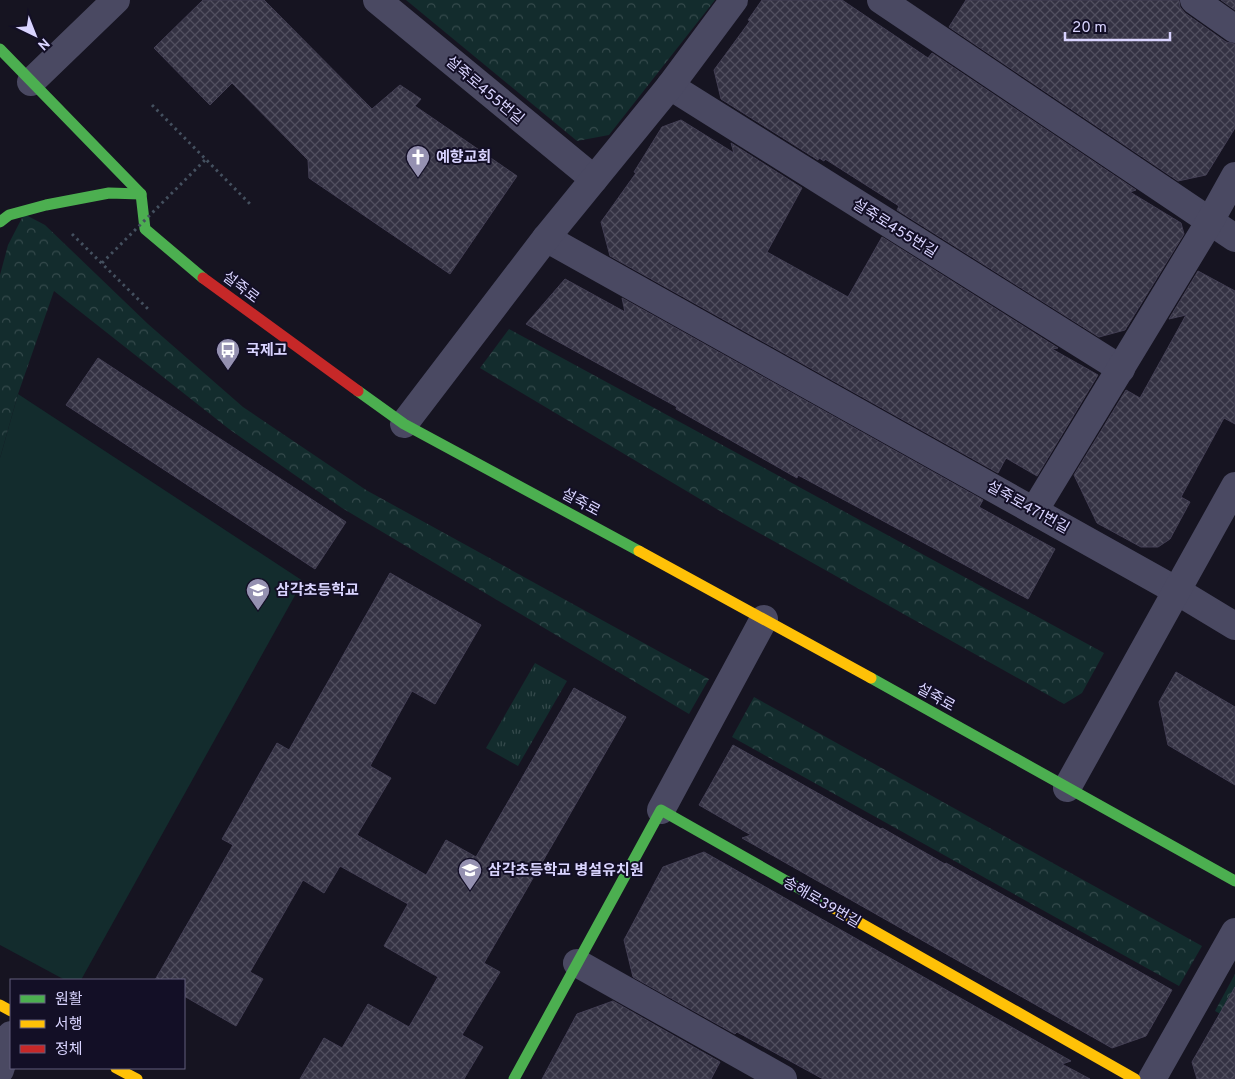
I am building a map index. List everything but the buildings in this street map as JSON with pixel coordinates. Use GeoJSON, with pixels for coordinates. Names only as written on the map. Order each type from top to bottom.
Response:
{"type":"FeatureCollection","features":[{"type":"Feature","properties":{"kind":"main road"},"geometry":{"type":"LineString","coordinates":[[3,52],[141,194]]}},
{"type":"Feature","properties":{"kind":"main road"},"geometry":{"type":"LineString","coordinates":[[0,67],[3,52]]}},
{"type":"Feature","properties":{"kind":"main road"},"geometry":{"type":"LineString","coordinates":[[0,222],[9,215],[109,192],[141,194]]}},
{"type":"Feature","properties":{"kind":"main road","name":"설죽로"},"geometry":{"type":"LineString","coordinates":[[141,194],[145,230],[206,279],[404,424],[764,618],[1235,881]]}},
{"type":"Feature","properties":{"kind":"main road"},"geometry":{"type":"LineString","coordinates":[[514,1079],[662,810]]}},
{"type":"Feature","properties":{"kind":"main road","name":"송해로39번길"},"geometry":{"type":"LineString","coordinates":[[662,810],[1135,1079]]}},
{"type":"Feature","properties":{"kind":"main road"},"geometry":{"type":"LineString","coordinates":[[118,1069],[137,1079]]}},
{"type":"Feature","properties":{"kind":"street"},"geometry":{"type":"LineString","coordinates":[[31,82],[116,0]]}},
{"type":"Feature","properties":{"kind":"street","name":"설죽로455번길"},"geometry":{"type":"LineString","coordinates":[[376,0],[594,179]]}},
{"type":"Feature","properties":{"kind":"street"},"geometry":{"type":"LineString","coordinates":[[404,424],[546,238],[670,86],[734,0]]}},
{"type":"Feature","properties":{"kind":"street"},"geometry":{"type":"LineString","coordinates":[[881,0],[1235,238]]}},
{"type":"Feature","properties":{"kind":"street"},"geometry":{"type":"LineString","coordinates":[[1194,0],[1235,29]]}},
{"type":"Feature","properties":{"kind":"street","name":"설죽로455번길"},"geometry":{"type":"LineString","coordinates":[[670,86],[1121,369]]}},
{"type":"Feature","properties":{"kind":"street"},"geometry":{"type":"LineString","coordinates":[[1034,511],[1210,222],[1235,176]]}},
{"type":"Feature","properties":{"kind":"street","name":"설죽로471번길"},"geometry":{"type":"LineString","coordinates":[[546,238],[1034,511],[1235,626]]}},
{"type":"Feature","properties":{"kind":"street"},"geometry":{"type":"LineString","coordinates":[[1066,788],[1235,486]]}},
{"type":"Feature","properties":{"kind":"street"},"geometry":{"type":"LineString","coordinates":[[662,810],[764,618]]}},
{"type":"Feature","properties":{"kind":"street"},"geometry":{"type":"LineString","coordinates":[[1152,1079],[1235,932]]}},
{"type":"Feature","properties":{"kind":"street"},"geometry":{"type":"LineString","coordinates":[[577,963],[783,1079]]}},
{"type":"Feature","properties":{"kind":"street"},"geometry":{"type":"LineString","coordinates":[[0,1070],[10,1038]]}},
{"type":"Feature","properties":{"kind":"path"},"geometry":{"type":"LineString","coordinates":[[152,105],[252,206]]}},
{"type":"Feature","properties":{"kind":"path"},"geometry":{"type":"LineString","coordinates":[[102,263],[206,159]]}},
{"type":"Feature","properties":{"kind":"path"},"geometry":{"type":"LineString","coordinates":[[70,232],[148,309]]}},
{"type":"Feature","properties":{"kind":"green space"},"geometry":{"type":"Polygon","coordinates":[[[406,0],[715,0],[609,135],[577,141],[406,0]]]}},
{"type":"Feature","properties":{"kind":"green space"},"geometry":{"type":"Polygon","coordinates":[[[24,214],[45,225],[148,324],[243,407],[366,490],[709,679],[689,714],[342,508],[229,429],[54,291],[18,394],[0,458],[0,275],[8,245],[24,214]]]}},
{"type":"Feature","properties":{"kind":"green space"},"geometry":{"type":"Polygon","coordinates":[[[509,329],[1104,653],[1082,693],[1064,704],[720,511],[480,368],[509,329]]]}},
{"type":"Feature","properties":{"kind":"green space"},"geometry":{"type":"Polygon","coordinates":[[[18,394],[303,581],[82,979],[63,979],[0,945],[0,458],[18,394]]]}},
{"type":"Feature","properties":{"kind":"green space"},"geometry":{"type":"Polygon","coordinates":[[[535,663],[567,681],[518,766],[486,748],[535,663]]]}},
{"type":"Feature","properties":{"kind":"green space"},"geometry":{"type":"Polygon","coordinates":[[[754,697],[1202,946],[1179,986],[732,737],[754,697]]]}},
{"type":"Feature","properties":{"kind":"green space"},"geometry":{"type":"Polygon","coordinates":[[[1235,974],[1235,1022],[1215,1011],[1235,974]]]}},
{"type":"Feature","properties":{"kind":"traffic: fast"},"geometry":{"type":"LineString","coordinates":[[0,49],[141,194],[145,229],[203,278]]}},
{"type":"Feature","properties":{"kind":"traffic: fast"},"geometry":{"type":"LineString","coordinates":[[0,222],[9,215],[46,205],[109,193],[141,194]]}},
{"type":"Feature","properties":{"kind":"traffic: fast"},"geometry":{"type":"LineString","coordinates":[[358,391],[404,424],[639,551]]}},
{"type":"Feature","properties":{"kind":"traffic: fast"},"geometry":{"type":"LineString","coordinates":[[871,678],[1235,881]]}},
{"type":"Feature","properties":{"kind":"traffic: fast"},"geometry":{"type":"LineString","coordinates":[[514,1079],[661,810],[832,907]]}},
{"type":"Feature","properties":{"kind":"traffic: slow"},"geometry":{"type":"LineString","coordinates":[[639,551],[871,678]]}},
{"type":"Feature","properties":{"kind":"traffic: slow"},"geometry":{"type":"LineString","coordinates":[[832,907],[1135,1079]]}},
{"type":"Feature","properties":{"kind":"traffic: slow"},"geometry":{"type":"LineString","coordinates":[[0,1005],[10,1010]]}},
{"type":"Feature","properties":{"kind":"traffic: slow"},"geometry":{"type":"LineString","coordinates":[[118,1069],[137,1079]]}},
{"type":"Feature","properties":{"kind":"traffic: jam"},"geometry":{"type":"LineString","coordinates":[[203,278],[358,391]]}},
{"type":"Feature","properties":{"kind":"place","name":"예향교회"},"geometry":{"type":"Point","coordinates":[418,178]}},
{"type":"Feature","properties":{"kind":"place","name":"국제고"},"geometry":{"type":"Point","coordinates":[228,371]}},
{"type":"Feature","properties":{"kind":"place","name":"삼각초등학교"},"geometry":{"type":"Point","coordinates":[258,611]}},
{"type":"Feature","properties":{"kind":"place","name":"삼각초등학교 병설유치원"},"geometry":{"type":"Point","coordinates":[470,891]}}]}
